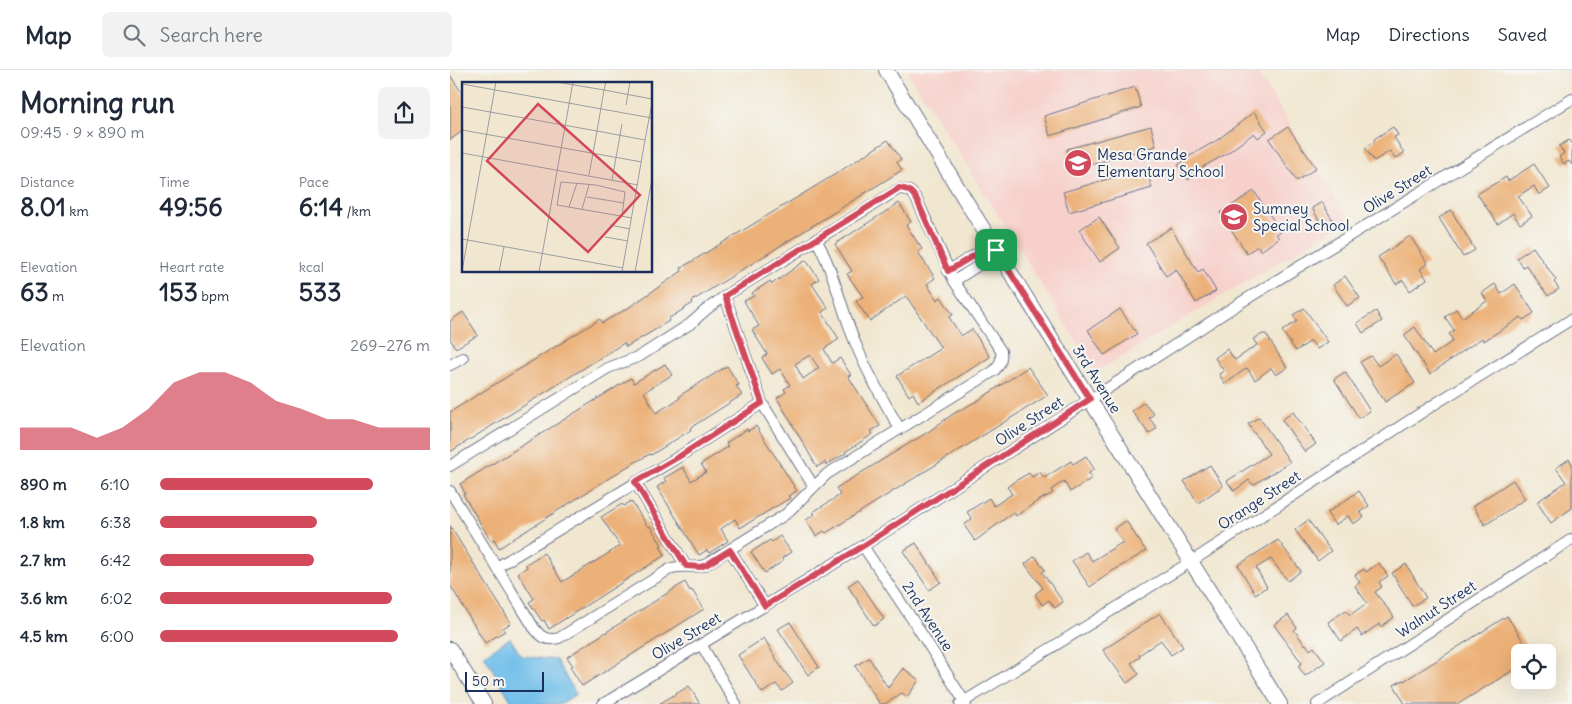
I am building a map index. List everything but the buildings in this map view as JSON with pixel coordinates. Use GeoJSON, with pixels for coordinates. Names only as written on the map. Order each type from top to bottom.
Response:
{"type":"FeatureCollection","features":[{"type":"Feature","properties":{"kind":"street","name":"3rd Avenue"},"geometry":{"type":"LineString","coordinates":[[886,70],[996,250],[1280,704]]}},
{"type":"Feature","properties":{"kind":"street","name":"Olive Street"},"geometry":{"type":"LineString","coordinates":[[603,704],[863,546],[1240,303],[1572,98]]}},
{"type":"Feature","properties":{"kind":"street"},"geometry":{"type":"LineString","coordinates":[[450,466],[608,368],[648,351],[690,324],[707,308],[725,296],[899,188],[912,192],[948,271],[1001,351],[1002,358],[994,371],[827,474],[786,514],[706,565],[700,567],[679,566],[670,569],[560,638],[552,640],[540,636],[450,491]]}},
{"type":"Feature","properties":{"kind":"street"},"geometry":{"type":"LineString","coordinates":[[816,239],[830,268],[856,346],[876,388],[900,429]]}},
{"type":"Feature","properties":{"kind":"street"},"geometry":{"type":"LineString","coordinates":[[948,271],[983,250],[996,250]]}},
{"type":"Feature","properties":{"kind":"street"},"geometry":{"type":"LineString","coordinates":[[954,281],[990,258],[996,250]]}},
{"type":"Feature","properties":{"kind":"street"},"geometry":{"type":"LineString","coordinates":[[725,296],[762,403],[814,487]]}},
{"type":"Feature","properties":{"kind":"street","name":"Orange Street"},"geometry":{"type":"LineString","coordinates":[[963,703],[1192,561],[1438,402],[1572,319]]}},
{"type":"Feature","properties":{"kind":"street"},"geometry":{"type":"LineString","coordinates":[[450,365],[463,358]]}},
{"type":"Feature","properties":{"kind":"street"},"geometry":{"type":"LineString","coordinates":[[497,567],[680,456],[762,403]]}},
{"type":"Feature","properties":{"kind":"street"},"geometry":{"type":"LineString","coordinates":[[635,482],[686,566]]}},
{"type":"Feature","properties":{"kind":"street","name":"Walnut Street"},"geometry":{"type":"LineString","coordinates":[[1317,704],[1572,539]]}},
{"type":"Feature","properties":{"kind":"street","name":"2nd Avenue"},"geometry":{"type":"LineString","coordinates":[[863,546],[916,625],[963,703]]}},
{"type":"Feature","properties":{"kind":"street"},"geometry":{"type":"LineString","coordinates":[[730,550],[765,606]]}},
{"type":"Feature","properties":{"kind":"street"},"geometry":{"type":"LineString","coordinates":[[701,644],[736,704]]}},
{"type":"Feature","properties":{"kind":"street"},"geometry":{"type":"LineString","coordinates":[[450,649],[484,704]]}},
{"type":"Feature","properties":{"kind":"shaded area"},"geometry":{"type":"Polygon","coordinates":[[[907,70],[1256,70],[1349,220],[1096,372],[907,70]]]}},
{"type":"Feature","properties":{"kind":"water"},"geometry":{"type":"Polygon","coordinates":[[[510,638],[521,656],[556,660],[576,694],[560,704],[513,704],[484,655],[510,638]]]}},
{"type":"Feature","properties":{"kind":"place","name":"Mesa Grande Elementary School"},"geometry":{"type":"Point","coordinates":[1078,163]}},
{"type":"Feature","properties":{"kind":"place","name":"Sumney Special School"},"geometry":{"type":"Point","coordinates":[1234,217]}},
{"type":"Feature","properties":{"kind":"route"},"geometry":{"type":"LineString","coordinates":[[899,188],[912,192],[917,200],[948,271],[983,250],[996,250],[1090,399],[863,546],[765,606],[730,550],[706,565],[700,567],[686,566],[635,482],[680,456],[762,403],[725,296],[899,188]]}}]}
